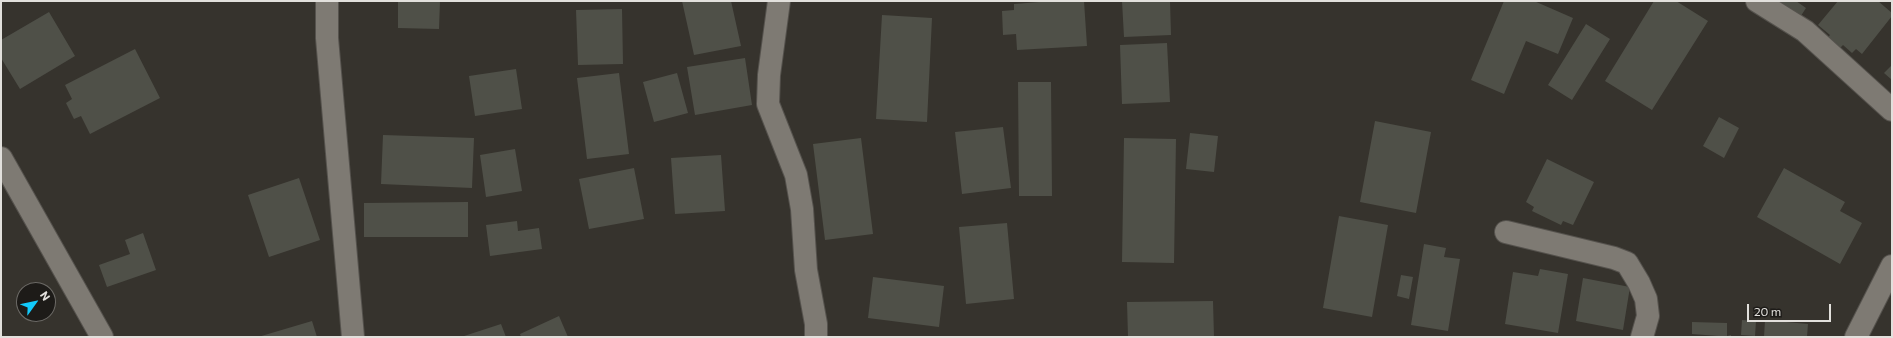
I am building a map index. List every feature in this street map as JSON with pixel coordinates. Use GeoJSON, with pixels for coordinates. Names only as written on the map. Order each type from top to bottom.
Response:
{"type":"FeatureCollection","features":[{"type":"Feature","properties":{"kind":"street"},"geometry":{"type":"LineString","coordinates":[[327,1],[326,38],[354,337]]}},
{"type":"Feature","properties":{"kind":"street"},"geometry":{"type":"LineString","coordinates":[[779,1],[769,75],[768,104],[796,175],[802,209],[806,270],[816,324],[816,337]]}},
{"type":"Feature","properties":{"kind":"street"},"geometry":{"type":"LineString","coordinates":[[1757,1],[1804,31],[1892,110]]}},
{"type":"Feature","properties":{"kind":"street"},"geometry":{"type":"LineString","coordinates":[[1,158],[102,337]]}},
{"type":"Feature","properties":{"kind":"street"},"geometry":{"type":"LineString","coordinates":[[1506,232],[1614,258],[1627,263],[1639,283],[1646,299],[1648,316],[1642,337]]}},
{"type":"Feature","properties":{"kind":"street"},"geometry":{"type":"LineString","coordinates":[[1856,337],[1892,266]]}},
{"type":"Feature","properties":{"kind":"building"},"geometry":{"type":"Polygon","coordinates":[[[398,1],[440,1],[439,29],[398,28],[398,1]]]}},
{"type":"Feature","properties":{"kind":"building"},"geometry":{"type":"Polygon","coordinates":[[[682,1],[731,1],[741,46],[694,55],[682,1]]]}},
{"type":"Feature","properties":{"kind":"building"},"geometry":{"type":"Polygon","coordinates":[[[1052,1],[1084,1],[1087,46],[1017,50],[1016,34],[1003,35],[1002,11],[1014,10],[1014,4],[1052,1]]]}},
{"type":"Feature","properties":{"kind":"building"},"geometry":{"type":"Polygon","coordinates":[[[1122,1],[1170,1],[1171,35],[1124,37],[1122,1]]]}},
{"type":"Feature","properties":{"kind":"building"},"geometry":{"type":"Polygon","coordinates":[[[1504,1],[1534,1],[1573,18],[1558,54],[1526,41],[1504,94],[1471,80],[1504,1]]]}},
{"type":"Feature","properties":{"kind":"building"},"geometry":{"type":"Polygon","coordinates":[[[1654,1],[1676,1],[1708,21],[1652,110],[1605,81],[1654,1]]]}},
{"type":"Feature","properties":{"kind":"building"},"geometry":{"type":"Polygon","coordinates":[[[1766,1],[1796,1],[1806,8],[1797,22],[1766,1]]]}},
{"type":"Feature","properties":{"kind":"building"},"geometry":{"type":"Polygon","coordinates":[[[1838,1],[1878,1],[1892,13],[1892,16],[1862,54],[1856,49],[1852,53],[1843,45],[1837,51],[1825,41],[1830,35],[1818,25],[1838,1]]]}},
{"type":"Feature","properties":{"kind":"building"},"geometry":{"type":"Polygon","coordinates":[[[622,9],[623,64],[578,65],[576,10],[622,9]]]}},
{"type":"Feature","properties":{"kind":"building"},"geometry":{"type":"Polygon","coordinates":[[[49,12],[75,56],[20,89],[1,58],[1,40],[49,12]]]}},
{"type":"Feature","properties":{"kind":"building"},"geometry":{"type":"Polygon","coordinates":[[[882,15],[932,18],[927,122],[876,119],[882,15]]]}},
{"type":"Feature","properties":{"kind":"building"},"geometry":{"type":"Polygon","coordinates":[[[1586,24],[1610,39],[1572,100],[1548,85],[1586,24]]]}},
{"type":"Feature","properties":{"kind":"building"},"geometry":{"type":"Polygon","coordinates":[[[1167,43],[1170,102],[1122,104],[1120,45],[1167,43]]]}},
{"type":"Feature","properties":{"kind":"building"},"geometry":{"type":"Polygon","coordinates":[[[135,49],[160,98],[90,134],[81,116],[74,119],[66,103],[72,99],[65,85],[135,49]]]}},
{"type":"Feature","properties":{"kind":"building"},"geometry":{"type":"Polygon","coordinates":[[[745,58],[752,105],[695,115],[687,67],[745,58]]]}},
{"type":"Feature","properties":{"kind":"building"},"geometry":{"type":"Polygon","coordinates":[[[1892,65],[1892,80],[1884,73],[1892,65]]]}},
{"type":"Feature","properties":{"kind":"building"},"geometry":{"type":"Polygon","coordinates":[[[516,69],[522,109],[475,116],[469,76],[516,69]]]}},
{"type":"Feature","properties":{"kind":"building"},"geometry":{"type":"Polygon","coordinates":[[[619,73],[629,154],[587,159],[577,78],[619,73]]]}},
{"type":"Feature","properties":{"kind":"building"},"geometry":{"type":"Polygon","coordinates":[[[677,73],[688,113],[654,122],[643,82],[677,73]]]}},
{"type":"Feature","properties":{"kind":"building"},"geometry":{"type":"Polygon","coordinates":[[[1018,82],[1051,82],[1052,196],[1019,196],[1018,82]]]}},
{"type":"Feature","properties":{"kind":"building"},"geometry":{"type":"Polygon","coordinates":[[[1719,117],[1739,128],[1724,158],[1703,146],[1719,117]]]}},
{"type":"Feature","properties":{"kind":"building"},"geometry":{"type":"Polygon","coordinates":[[[1375,121],[1431,132],[1416,213],[1360,202],[1375,121]]]}},
{"type":"Feature","properties":{"kind":"building"},"geometry":{"type":"Polygon","coordinates":[[[1003,127],[1011,188],[962,194],[955,132],[1003,127]]]}},
{"type":"Feature","properties":{"kind":"building"},"geometry":{"type":"Polygon","coordinates":[[[1190,133],[1218,136],[1214,172],[1186,169],[1190,133]]]}},
{"type":"Feature","properties":{"kind":"building"},"geometry":{"type":"Polygon","coordinates":[[[383,135],[474,138],[472,188],[381,184],[383,135]]]}},
{"type":"Feature","properties":{"kind":"building"},"geometry":{"type":"Polygon","coordinates":[[[861,138],[873,234],[825,240],[813,144],[861,138]]]}},
{"type":"Feature","properties":{"kind":"building"},"geometry":{"type":"Polygon","coordinates":[[[1124,138],[1176,139],[1174,263],[1122,262],[1124,138]]]}},
{"type":"Feature","properties":{"kind":"building"},"geometry":{"type":"Polygon","coordinates":[[[515,149],[522,191],[486,197],[480,155],[515,149]]]}},
{"type":"Feature","properties":{"kind":"building"},"geometry":{"type":"Polygon","coordinates":[[[721,155],[725,211],[675,214],[671,158],[721,155]]]}},
{"type":"Feature","properties":{"kind":"building"},"geometry":{"type":"Polygon","coordinates":[[[1547,159],[1594,182],[1573,225],[1563,221],[1561,225],[1532,211],[1534,207],[1526,202],[1547,159]]]}},
{"type":"Feature","properties":{"kind":"building"},"geometry":{"type":"Polygon","coordinates":[[[634,168],[644,219],[589,229],[579,179],[634,168]]]}},
{"type":"Feature","properties":{"kind":"building"},"geometry":{"type":"Polygon","coordinates":[[[1784,168],[1845,202],[1840,211],[1862,223],[1840,264],[1757,217],[1784,168]]]}},
{"type":"Feature","properties":{"kind":"building"},"geometry":{"type":"Polygon","coordinates":[[[299,178],[320,240],[269,257],[248,195],[299,178]]]}},
{"type":"Feature","properties":{"kind":"building"},"geometry":{"type":"Polygon","coordinates":[[[468,202],[468,237],[364,237],[364,203],[468,202]]]}},
{"type":"Feature","properties":{"kind":"building"},"geometry":{"type":"Polygon","coordinates":[[[1339,216],[1388,225],[1372,317],[1323,308],[1339,216]]]}},
{"type":"Feature","properties":{"kind":"building"},"geometry":{"type":"Polygon","coordinates":[[[517,221],[518,231],[539,228],[542,249],[490,256],[486,225],[517,221]]]}},
{"type":"Feature","properties":{"kind":"building"},"geometry":{"type":"Polygon","coordinates":[[[1007,223],[1014,299],[966,304],[959,227],[1007,223]]]}},
{"type":"Feature","properties":{"kind":"building"},"geometry":{"type":"Polygon","coordinates":[[[143,233],[156,270],[107,287],[99,265],[130,254],[125,240],[143,233]]]}},
{"type":"Feature","properties":{"kind":"building"},"geometry":{"type":"Polygon","coordinates":[[[1424,244],[1446,248],[1444,257],[1460,259],[1448,331],[1411,325],[1424,244]]]}},
{"type":"Feature","properties":{"kind":"building"},"geometry":{"type":"Polygon","coordinates":[[[1540,269],[1568,274],[1558,333],[1505,324],[1513,272],[1538,276],[1540,269]]]}},
{"type":"Feature","properties":{"kind":"building"},"geometry":{"type":"Polygon","coordinates":[[[1401,275],[1413,277],[1409,299],[1397,296],[1401,275]]]}},
{"type":"Feature","properties":{"kind":"building"},"geometry":{"type":"Polygon","coordinates":[[[873,277],[944,286],[939,327],[868,318],[873,277]]]}},
{"type":"Feature","properties":{"kind":"building"},"geometry":{"type":"Polygon","coordinates":[[[1583,278],[1630,287],[1623,330],[1576,321],[1583,278]]]}},
{"type":"Feature","properties":{"kind":"building"},"geometry":{"type":"Polygon","coordinates":[[[1213,301],[1214,337],[1128,337],[1127,302],[1213,301]]]}},
{"type":"Feature","properties":{"kind":"building"},"geometry":{"type":"Polygon","coordinates":[[[559,316],[568,337],[521,337],[520,334],[559,316]]]}},
{"type":"Feature","properties":{"kind":"building"},"geometry":{"type":"Polygon","coordinates":[[[1742,320],[1756,321],[1755,336],[1741,335],[1742,320]]]}},
{"type":"Feature","properties":{"kind":"building"},"geometry":{"type":"Polygon","coordinates":[[[1765,320],[1808,324],[1807,337],[1764,337],[1765,320]]]}},
{"type":"Feature","properties":{"kind":"building"},"geometry":{"type":"Polygon","coordinates":[[[312,321],[317,337],[258,337],[312,321]]]}},
{"type":"Feature","properties":{"kind":"building"},"geometry":{"type":"Polygon","coordinates":[[[1692,322],[1727,323],[1727,336],[1731,335],[1731,337],[1692,334],[1692,322]]]}},
{"type":"Feature","properties":{"kind":"building"},"geometry":{"type":"Polygon","coordinates":[[[501,324],[506,337],[461,337],[501,324]]]}}]}
